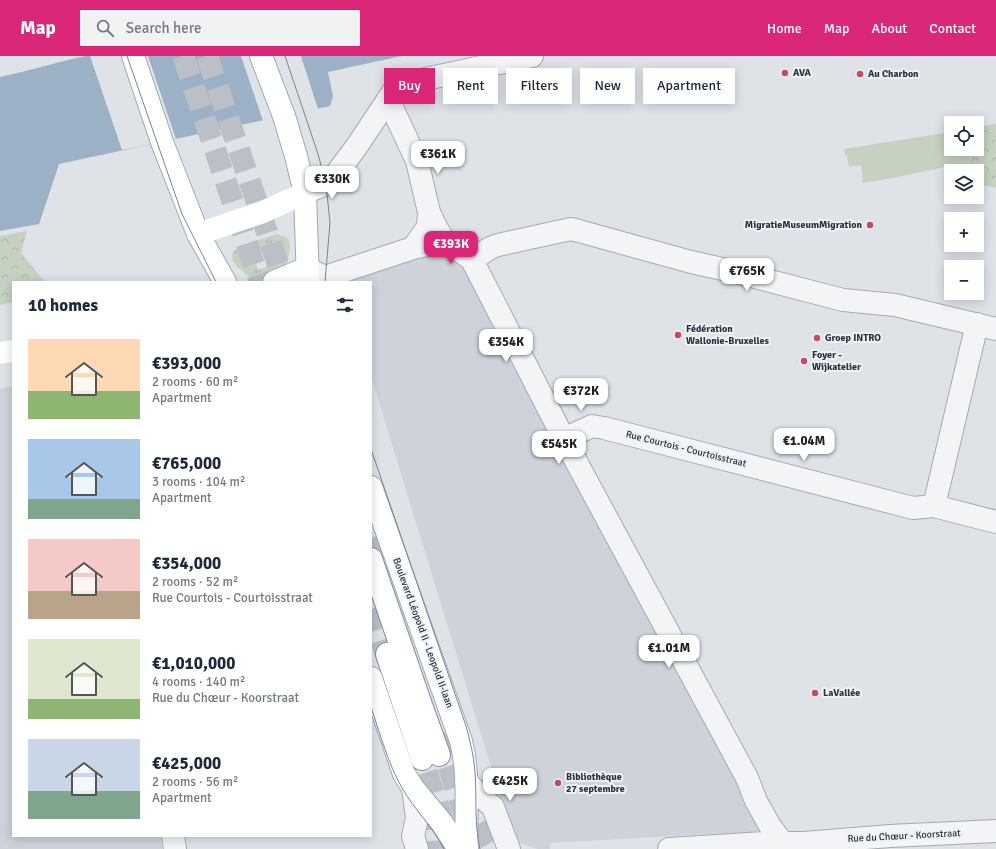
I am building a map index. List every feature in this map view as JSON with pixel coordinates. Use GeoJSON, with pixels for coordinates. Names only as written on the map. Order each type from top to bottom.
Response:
{"type":"FeatureCollection","features":[{"type":"Feature","properties":{"kind":"main road"},"geometry":{"type":"LineString","coordinates":[[133,56],[162,142],[198,234],[224,281]]}},
{"type":"Feature","properties":{"kind":"main road"},"geometry":{"type":"LineString","coordinates":[[261,56],[284,116],[306,193],[306,277],[280,281]]}},
{"type":"Feature","properties":{"kind":"main road"},"geometry":{"type":"LineString","coordinates":[[198,234],[262,212],[306,193]]}},
{"type":"Feature","properties":{"kind":"main road"},"geometry":{"type":"LineString","coordinates":[[0,353],[12,351]]}},
{"type":"Feature","properties":{"kind":"main road","name":"Boulevard Léopold II - Leopold II-laan"},"geometry":{"type":"LineString","coordinates":[[372,490],[461,741],[464,754],[466,781],[467,849]]}},
{"type":"Feature","properties":{"kind":"main road"},"geometry":{"type":"LineString","coordinates":[[372,562],[421,705],[431,757],[372,609]]}},
{"type":"Feature","properties":{"kind":"main road"},"geometry":{"type":"LineString","coordinates":[[372,681],[404,774],[413,788],[442,823],[459,849]]}},
{"type":"Feature","properties":{"kind":"street"},"geometry":{"type":"LineString","coordinates":[[435,77],[532,56]]}},
{"type":"Feature","properties":{"kind":"street"},"geometry":{"type":"LineString","coordinates":[[306,193],[326,184],[336,174],[357,146],[385,104]]}},
{"type":"Feature","properties":{"kind":"street"},"geometry":{"type":"LineString","coordinates":[[390,104],[417,161],[429,212],[437,229],[448,244],[464,252],[472,260],[564,439],[747,778],[756,801],[770,826],[785,846]]}},
{"type":"Feature","properties":{"kind":"street"},"geometry":{"type":"LineString","coordinates":[[413,248],[428,227],[429,212]]}},
{"type":"Feature","properties":{"kind":"street"},"geometry":{"type":"LineString","coordinates":[[472,260],[490,248],[498,245],[571,229],[579,230],[691,262],[736,272],[843,300],[896,305],[986,326],[934,506]]}},
{"type":"Feature","properties":{"kind":"street"},"geometry":{"type":"LineString","coordinates":[[306,277],[325,277],[413,248],[427,245],[448,244]]}},
{"type":"Feature","properties":{"kind":"street","name":"Rue Courtois - Courtoisstraat"},"geometry":{"type":"LineString","coordinates":[[564,439],[592,426],[598,427],[913,508],[934,506],[996,522]]}},
{"type":"Feature","properties":{"kind":"street"},"geometry":{"type":"LineString","coordinates":[[466,781],[493,807],[509,849]]}},
{"type":"Feature","properties":{"kind":"street"},"geometry":{"type":"LineString","coordinates":[[413,788],[417,818],[413,830],[413,836],[417,849]]}},
{"type":"Feature","properties":{"kind":"street","name":"Rue du Chœur - Koorstraat"},"geometry":{"type":"LineString","coordinates":[[669,849],[785,846],[890,836],[996,831]]}},
{"type":"Feature","properties":{"kind":"street"},"geometry":{"type":"LineString","coordinates":[[173,837],[175,849]]}},
{"type":"Feature","properties":{"kind":"shaded area"},"geometry":{"type":"Polygon","coordinates":[[[428,250],[438,250],[446,253],[462,263],[496,323],[491,326],[764,834],[726,840],[725,833],[550,843],[550,849],[537,849],[518,842],[512,835],[372,379],[372,281],[349,281],[428,250]]]}},
{"type":"Feature","properties":{"kind":"shaded area"},"geometry":{"type":"Polygon","coordinates":[[[12,386],[12,837],[160,837],[162,849],[0,849],[0,389],[12,386]]]}},
{"type":"Feature","properties":{"kind":"green space"},"geometry":{"type":"Polygon","coordinates":[[[996,124],[996,188],[984,185],[984,164],[971,164],[970,156],[984,156],[984,126],[996,124]]]}},
{"type":"Feature","properties":{"kind":"green space"},"geometry":{"type":"Polygon","coordinates":[[[944,133],[944,156],[970,156],[971,164],[944,164],[944,167],[863,183],[861,165],[849,167],[847,155],[845,155],[844,149],[944,133]]]}},
{"type":"Feature","properties":{"kind":"green space"},"geometry":{"type":"Polygon","coordinates":[[[27,231],[21,253],[44,281],[12,281],[12,302],[0,305],[0,236],[27,231]]]}},
{"type":"Feature","properties":{"kind":"green space"},"geometry":{"type":"Polygon","coordinates":[[[277,234],[286,237],[289,240],[290,248],[283,279],[278,281],[255,281],[236,266],[232,255],[240,246],[277,234]],[[269,248],[253,254],[258,270],[274,264],[269,248]]]}},
{"type":"Feature","properties":{"kind":"water"},"geometry":{"type":"Polygon","coordinates":[[[85,56],[402,56],[328,72],[333,96],[330,106],[59,164],[39,224],[0,231],[0,77],[85,56]]]}},
{"type":"Feature","properties":{"kind":"pier"},"geometry":{"type":"Polygon","coordinates":[[[90,56],[148,56],[176,139],[122,150],[90,56]]]}},
{"type":"Feature","properties":{"kind":"pier"},"geometry":{"type":"Polygon","coordinates":[[[241,56],[301,56],[318,109],[263,121],[241,56]]]}},
{"type":"Feature","properties":{"kind":"tunnel"},"geometry":{"type":"LineString","coordinates":[[183,56],[260,281]]}},
{"type":"Feature","properties":{"kind":"tunnel"},"geometry":{"type":"LineString","coordinates":[[207,56],[284,281]]}},
{"type":"Feature","properties":{"kind":"tunnel"},"geometry":{"type":"LineString","coordinates":[[372,541],[384,577]]}},
{"type":"Feature","properties":{"kind":"tunnel"},"geometry":{"type":"LineString","coordinates":[[372,612],[392,673]]}},
{"type":"Feature","properties":{"kind":"tunnel"},"geometry":{"type":"LineString","coordinates":[[438,735],[465,816]]}},
{"type":"Feature","properties":{"kind":"tunnel"},"geometry":{"type":"LineString","coordinates":[[416,741],[444,824]]}},
{"type":"Feature","properties":{"kind":"tunnel"},"geometry":{"type":"LineString","coordinates":[[463,795],[495,849]]}},
{"type":"Feature","properties":{"kind":"tunnel"},"geometry":{"type":"LineString","coordinates":[[431,808],[434,825],[435,849]]}},
{"type":"Feature","properties":{"kind":"tram line"},"geometry":{"type":"LineString","coordinates":[[127,56],[182,214],[216,281]]}},
{"type":"Feature","properties":{"kind":"tram line"},"geometry":{"type":"LineString","coordinates":[[285,56],[318,154],[326,184],[330,223],[325,281]]}},
{"type":"Feature","properties":{"kind":"tram line"},"geometry":{"type":"LineString","coordinates":[[372,452],[466,726],[472,749],[476,782],[476,820],[480,849]]}},
{"type":"Feature","properties":{"kind":"tram line"},"geometry":{"type":"LineString","coordinates":[[372,710],[393,769],[402,788],[440,841],[444,849]]}},
{"type":"Feature","properties":{"kind":"place","name":"AVA"},"geometry":{"type":"Point","coordinates":[785,73]}},
{"type":"Feature","properties":{"kind":"place","name":"Au Charbon"},"geometry":{"type":"Point","coordinates":[860,74]}},
{"type":"Feature","properties":{"kind":"place","name":"MigratieMuseumMigration"},"geometry":{"type":"Point","coordinates":[870,225]}},
{"type":"Feature","properties":{"kind":"place","name":"Fédération Wallonie-Bruxelles"},"geometry":{"type":"Point","coordinates":[678,335]}},
{"type":"Feature","properties":{"kind":"place","name":"Groep INTRO"},"geometry":{"type":"Point","coordinates":[817,338]}},
{"type":"Feature","properties":{"kind":"place","name":"Foyer - Wijkatelier"},"geometry":{"type":"Point","coordinates":[804,361]}},
{"type":"Feature","properties":{"kind":"place","name":"LaVallée"},"geometry":{"type":"Point","coordinates":[815,693]}},
{"type":"Feature","properties":{"kind":"place","name":"Bibliothèque 27 septembre"},"geometry":{"type":"Point","coordinates":[558,783]}}]}
